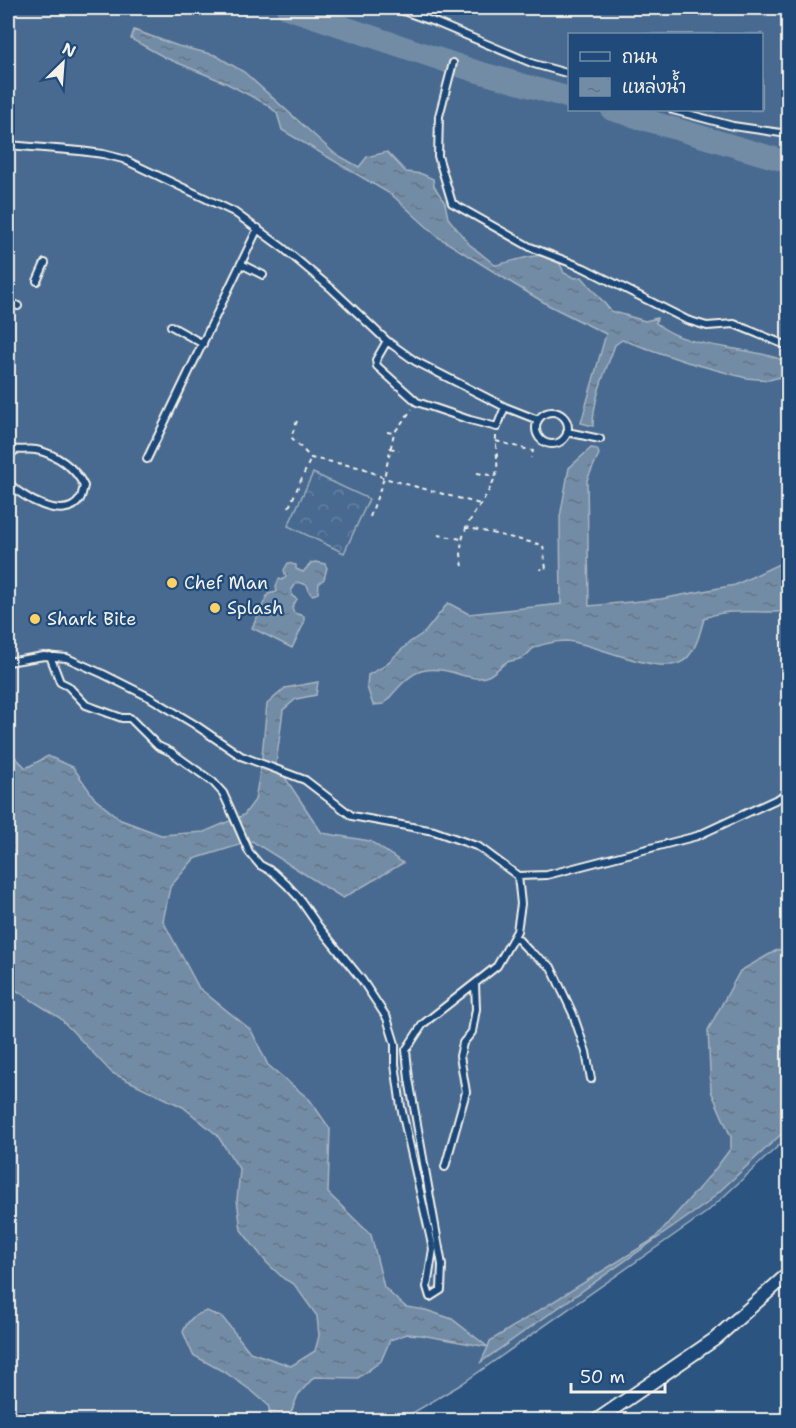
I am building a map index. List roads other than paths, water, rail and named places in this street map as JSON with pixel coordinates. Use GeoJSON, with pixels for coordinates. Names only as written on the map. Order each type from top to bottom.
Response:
{"type":"FeatureCollection","features":[{"type":"Feature","properties":{"kind":"street"},"geometry":{"type":"LineString","coordinates":[[597,1420],[715,1339],[789,1274]]}},
{"type":"Feature","properties":{"kind":"lane"},"geometry":{"type":"LineString","coordinates":[[395,8],[534,64],[568,73]]}},
{"type":"Feature","properties":{"kind":"lane"},"geometry":{"type":"LineString","coordinates":[[453,63],[439,116],[438,156],[452,203],[530,247],[584,268],[687,320],[707,326],[735,324],[789,346]]}},
{"type":"Feature","properties":{"kind":"lane"},"geometry":{"type":"LineString","coordinates":[[677,111],[733,126],[789,134]]}},
{"type":"Feature","properties":{"kind":"lane"},"geometry":{"type":"LineString","coordinates":[[8,145],[91,152],[123,159],[234,212],[258,228],[332,289],[387,341],[415,361],[505,407],[538,420]]}},
{"type":"Feature","properties":{"kind":"lane"},"geometry":{"type":"LineString","coordinates":[[147,459],[258,228]]}},
{"type":"Feature","properties":{"kind":"lane"},"geometry":{"type":"LineString","coordinates":[[37,281],[45,263]]}},
{"type":"Feature","properties":{"kind":"lane"},"geometry":{"type":"LineString","coordinates":[[241,264],[263,275]]}},
{"type":"Feature","properties":{"kind":"lane"},"geometry":{"type":"LineString","coordinates":[[8,300],[18,306]]}},
{"type":"Feature","properties":{"kind":"lane"},"geometry":{"type":"LineString","coordinates":[[171,326],[203,344]]}},
{"type":"Feature","properties":{"kind":"lane"},"geometry":{"type":"LineString","coordinates":[[387,341],[376,360],[377,366],[417,402],[497,427],[505,407]]}},
{"type":"Feature","properties":{"kind":"lane"},"geometry":{"type":"LineString","coordinates":[[548,413],[560,414],[568,424],[562,441],[544,442],[537,432],[538,420],[548,413]]}},
{"type":"Feature","properties":{"kind":"lane"},"geometry":{"type":"LineString","coordinates":[[567,432],[600,439]]}},
{"type":"Feature","properties":{"kind":"lane"},"geometry":{"type":"LineString","coordinates":[[8,458],[11,449],[35,450],[53,456],[78,473],[84,486],[80,500],[69,508],[55,509],[14,491],[8,481]]}},
{"type":"Feature","properties":{"kind":"lane"},"geometry":{"type":"LineString","coordinates":[[50,656],[60,682],[68,686],[86,705],[122,718],[130,718],[158,746],[171,752],[213,782],[223,793],[249,852],[261,865],[280,878],[299,898],[319,927],[362,980],[387,1018],[395,1044],[395,1064],[401,1107],[433,1249],[427,1287],[430,1297],[441,1290],[442,1265],[408,1079],[406,1050],[423,1024],[497,966],[518,931],[521,903],[518,876]]}},
{"type":"Feature","properties":{"kind":"lane"},"geometry":{"type":"LineString","coordinates":[[8,662],[50,656],[67,658],[140,693],[194,724],[241,756],[305,780],[351,816],[434,831],[479,847],[518,876],[547,875],[697,836],[789,794]]}},
{"type":"Feature","properties":{"kind":"lane"},"geometry":{"type":"LineString","coordinates":[[515,936],[535,956],[551,967],[573,1014],[586,1052],[591,1079]]}},
{"type":"Feature","properties":{"kind":"lane"},"geometry":{"type":"LineString","coordinates":[[446,1167],[466,1092],[460,1056],[463,1043],[472,1032],[476,1010],[475,984]]}},
{"type":"Feature","properties":{"kind":"water"},"geometry":{"type":"Polygon","coordinates":[[[134,30],[178,46],[215,55],[244,72],[334,153],[359,167],[367,157],[387,152],[406,172],[422,174],[433,179],[434,186],[445,203],[448,218],[469,244],[495,265],[527,257],[544,255],[551,257],[558,261],[564,273],[575,278],[582,277],[611,311],[645,321],[657,318],[656,323],[670,332],[700,343],[750,351],[782,360],[788,358],[788,375],[769,380],[746,378],[687,362],[622,340],[615,345],[601,384],[595,405],[593,426],[581,423],[606,334],[550,306],[438,237],[392,195],[282,130],[277,113],[266,104],[226,83],[166,58],[131,39],[134,30]]]}},
{"type":"Feature","properties":{"kind":"water"},"geometry":{"type":"Polygon","coordinates":[[[591,448],[597,449],[599,454],[587,480],[589,606],[661,599],[735,585],[779,564],[788,546],[788,611],[722,613],[704,619],[694,649],[678,664],[648,663],[566,641],[534,648],[524,657],[507,662],[485,677],[471,677],[435,669],[425,670],[409,678],[384,704],[373,705],[367,687],[368,675],[383,667],[410,642],[425,632],[448,603],[469,614],[561,604],[560,517],[569,468],[591,448]]]}},
{"type":"Feature","properties":{"kind":"water"},"geometry":{"type":"Polygon","coordinates":[[[315,562],[325,564],[327,568],[324,579],[319,583],[318,593],[313,595],[307,585],[297,582],[291,591],[292,596],[297,599],[292,608],[294,613],[304,616],[304,623],[292,648],[252,628],[268,594],[277,592],[276,586],[279,579],[286,577],[284,570],[288,563],[296,565],[296,569],[303,572],[315,562]]]}},
{"type":"Feature","properties":{"kind":"water"},"geometry":{"type":"Polygon","coordinates":[[[318,682],[316,695],[296,699],[283,710],[276,764],[322,833],[370,841],[403,863],[343,898],[252,841],[194,859],[170,887],[163,921],[199,988],[251,1030],[268,1065],[310,1100],[330,1129],[328,1193],[371,1235],[384,1287],[406,1307],[426,1310],[452,1319],[488,1347],[407,1334],[390,1340],[381,1361],[358,1378],[314,1377],[298,1395],[288,1420],[272,1420],[268,1405],[253,1392],[226,1373],[193,1355],[183,1332],[192,1318],[207,1311],[223,1318],[250,1352],[291,1366],[315,1351],[319,1336],[317,1316],[294,1284],[284,1279],[267,1263],[241,1230],[237,1200],[240,1170],[217,1135],[183,1107],[112,1073],[60,1018],[8,985],[8,750],[26,768],[48,756],[73,767],[95,799],[121,820],[161,835],[204,832],[244,815],[255,800],[267,704],[285,688],[318,682]]]}},
{"type":"Feature","properties":{"kind":"water"},"geometry":{"type":"Polygon","coordinates":[[[788,948],[788,1128],[706,1204],[481,1362],[490,1341],[654,1239],[713,1172],[731,1148],[731,1137],[711,1091],[708,1030],[740,971],[777,950],[788,948]]]}},
{"type":"Feature","properties":{"kind":"waterway"},"geometry":{"type":"LineString","coordinates":[[287,8],[475,71],[568,97]]}},
{"type":"Feature","properties":{"kind":"waterway"},"geometry":{"type":"LineString","coordinates":[[615,111],[788,162]]}},
{"type":"Feature","properties":{"kind":"place","name":"Chef Man"},"geometry":{"type":"Point","coordinates":[172,583]}},
{"type":"Feature","properties":{"kind":"place","name":"Splash"},"geometry":{"type":"Point","coordinates":[215,608]}},
{"type":"Feature","properties":{"kind":"place","name":"Shark Bite"},"geometry":{"type":"Point","coordinates":[35,619]}}]}
